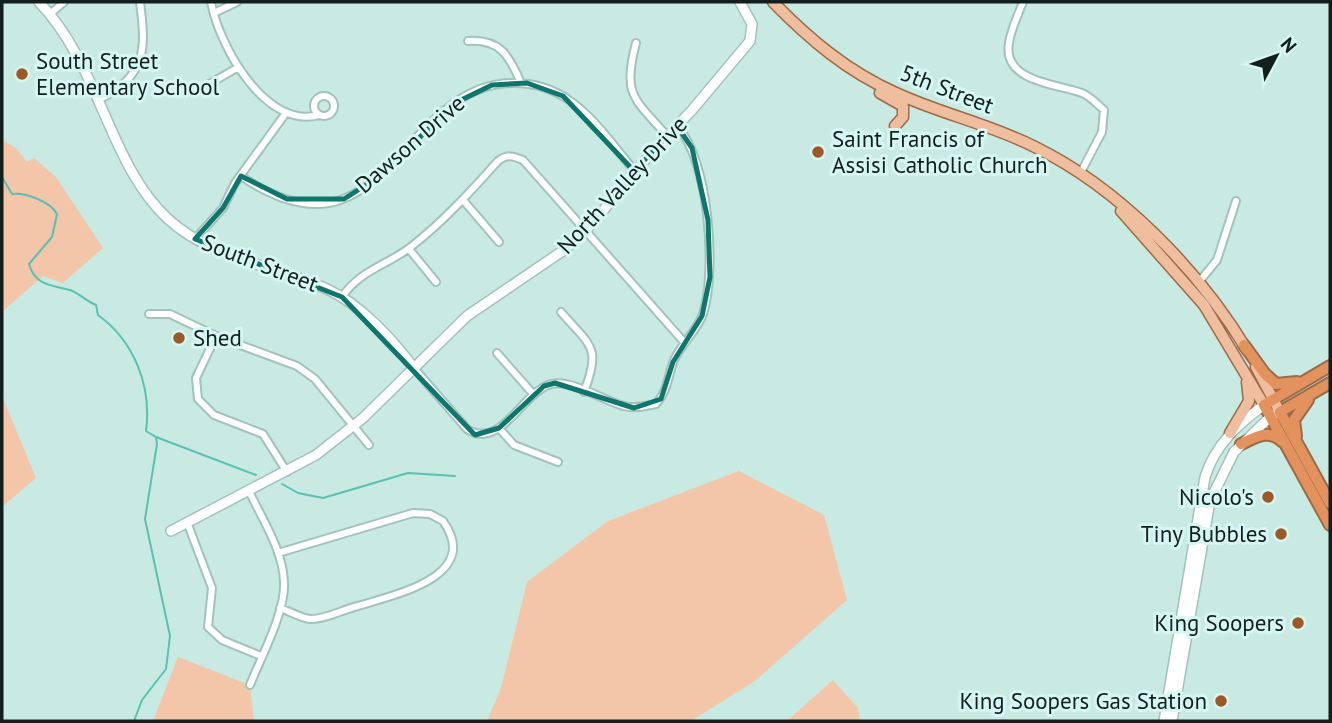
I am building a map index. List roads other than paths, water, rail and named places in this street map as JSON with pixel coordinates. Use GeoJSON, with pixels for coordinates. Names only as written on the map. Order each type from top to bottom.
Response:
{"type":"FeatureCollection","features":[{"type":"Feature","properties":{"kind":"highway"},"geometry":{"type":"LineString","coordinates":[[1244,345],[1265,374],[1276,384],[1310,378]]}},
{"type":"Feature","properties":{"kind":"highway"},"geometry":{"type":"LineString","coordinates":[[1268,402],[1330,366]]}},
{"type":"Feature","properties":{"kind":"highway"},"geometry":{"type":"LineString","coordinates":[[1275,414],[1330,384]]}},
{"type":"Feature","properties":{"kind":"highway"},"geometry":{"type":"LineString","coordinates":[[1330,384],[1297,413],[1294,423],[1295,451],[1330,525]]}},
{"type":"Feature","properties":{"kind":"highway","name":"5th Street"},"geometry":{"type":"LineString","coordinates":[[1268,402],[1295,451]]}},
{"type":"Feature","properties":{"kind":"highway"},"geometry":{"type":"LineString","coordinates":[[1241,443],[1272,434],[1282,440],[1295,451],[1330,503]]}},
{"type":"Feature","properties":{"kind":"main road","name":"5th Street"},"geometry":{"type":"LineString","coordinates":[[773,2],[826,51],[862,76],[905,97],[1019,139],[1080,174],[1135,216],[1199,282],[1251,357],[1268,402]]}},
{"type":"Feature","properties":{"kind":"main road"},"geometry":{"type":"LineString","coordinates":[[862,76],[878,92],[903,106],[903,117],[895,126]]}},
{"type":"Feature","properties":{"kind":"main road","name":"5th Street"},"geometry":{"type":"LineString","coordinates":[[1115,202],[1194,292],[1268,402]]}},
{"type":"Feature","properties":{"kind":"main road"},"geometry":{"type":"LineString","coordinates":[[1140,232],[1163,249],[1192,280],[1199,282]]}},
{"type":"Feature","properties":{"kind":"main road"},"geometry":{"type":"LineString","coordinates":[[1194,292],[1205,296],[1251,357]]}},
{"type":"Feature","properties":{"kind":"main road"},"geometry":{"type":"LineString","coordinates":[[1230,433],[1249,401],[1245,371]]}},
{"type":"Feature","properties":{"kind":"street","name":"South Street"},"geometry":{"type":"LineString","coordinates":[[39,2],[75,48],[141,186],[167,218],[195,239],[225,254],[317,285],[342,298],[371,322],[413,367]]}},
{"type":"Feature","properties":{"kind":"street"},"geometry":{"type":"LineString","coordinates":[[50,14],[64,2]]}},
{"type":"Feature","properties":{"kind":"street"},"geometry":{"type":"LineString","coordinates":[[100,99],[126,82],[141,58],[145,36],[140,2]]}},
{"type":"Feature","properties":{"kind":"street"},"geometry":{"type":"LineString","coordinates":[[211,2],[237,68],[286,113],[298,118],[319,115]]}},
{"type":"Feature","properties":{"kind":"street"},"geometry":{"type":"LineString","coordinates":[[214,13],[237,2]]}},
{"type":"Feature","properties":{"kind":"street","name":"North Valley Drive"},"geometry":{"type":"LineString","coordinates":[[171,531],[287,472],[355,426],[477,308],[555,258],[585,231],[751,38],[752,24],[740,2]]}},
{"type":"Feature","properties":{"kind":"street"},"geometry":{"type":"LineString","coordinates":[[1023,2],[1009,44],[1010,57],[1017,68],[1032,79],[1086,94],[1104,110],[1102,132],[1080,174]]}},
{"type":"Feature","properties":{"kind":"street"},"geometry":{"type":"LineString","coordinates":[[468,41],[486,40],[496,45],[508,58],[521,83]]}},
{"type":"Feature","properties":{"kind":"street"},"geometry":{"type":"LineString","coordinates":[[636,43],[627,75],[632,93],[667,136]]}},
{"type":"Feature","properties":{"kind":"street"},"geometry":{"type":"LineString","coordinates":[[209,84],[237,68]]}},
{"type":"Feature","properties":{"kind":"street","name":"Dawson Drive"},"geometry":{"type":"LineString","coordinates":[[241,176],[282,198],[320,203],[340,200],[383,174],[420,134],[462,97],[492,85],[521,83],[543,87],[570,101],[635,171]]}},
{"type":"Feature","properties":{"kind":"street"},"geometry":{"type":"LineString","coordinates":[[195,239],[222,208],[241,176],[258,155],[271,130],[286,113]]}},
{"type":"Feature","properties":{"kind":"street"},"geometry":{"type":"LineString","coordinates":[[413,367],[467,429],[482,436],[499,428],[544,386],[555,383],[623,406],[656,404],[666,391],[673,362],[702,316],[710,276],[711,243],[692,148],[677,126]]}},
{"type":"Feature","properties":{"kind":"street"},"geometry":{"type":"LineString","coordinates":[[342,298],[365,272],[409,249],[463,201],[498,161],[505,156],[513,156],[523,160],[684,342]]}},
{"type":"Feature","properties":{"kind":"street"},"geometry":{"type":"LineString","coordinates":[[463,201],[499,242]]}},
{"type":"Feature","properties":{"kind":"street"},"geometry":{"type":"LineString","coordinates":[[1199,282],[1217,260],[1236,201]]}},
{"type":"Feature","properties":{"kind":"street"},"geometry":{"type":"LineString","coordinates":[[409,249],[436,282]]}},
{"type":"Feature","properties":{"kind":"street"},"geometry":{"type":"LineString","coordinates":[[561,312],[595,356],[584,392]]}},
{"type":"Feature","properties":{"kind":"street"},"geometry":{"type":"LineString","coordinates":[[149,314],[170,314],[216,336],[297,366],[314,379],[369,445]]}},
{"type":"Feature","properties":{"kind":"street"},"geometry":{"type":"LineString","coordinates":[[216,336],[196,378],[198,399],[214,415],[263,434],[287,472]]}},
{"type":"Feature","properties":{"kind":"street"},"geometry":{"type":"LineString","coordinates":[[497,353],[534,395]]}},
{"type":"Feature","properties":{"kind":"street"},"geometry":{"type":"LineString","coordinates":[[1164,721],[1202,487],[1213,456],[1230,433],[1268,402]]}},
{"type":"Feature","properties":{"kind":"street"},"geometry":{"type":"LineString","coordinates":[[1172,721],[1210,501],[1225,466],[1241,443],[1275,414]]}},
{"type":"Feature","properties":{"kind":"street"},"geometry":{"type":"LineString","coordinates":[[499,428],[514,444],[558,462]]}},
{"type":"Feature","properties":{"kind":"street"},"geometry":{"type":"LineString","coordinates":[[249,491],[278,553],[284,583],[280,608],[250,685]]}},
{"type":"Feature","properties":{"kind":"street"},"geometry":{"type":"LineString","coordinates":[[278,553],[420,512],[443,521],[452,543],[451,556],[441,572],[415,589],[311,619],[280,608]]}},
{"type":"Feature","properties":{"kind":"street"},"geometry":{"type":"LineString","coordinates":[[187,522],[212,588],[208,627],[222,640],[261,656]]}},
{"type":"Feature","properties":{"kind":"waterway"},"geometry":{"type":"LineString","coordinates":[[2,177],[12,194],[37,199],[57,214],[52,237],[29,264],[35,277],[45,283],[73,291],[96,305],[98,315],[111,326],[131,351],[143,381],[146,431],[156,437],[157,444],[145,519],[170,636],[166,669],[142,700],[134,721]]}},
{"type":"Feature","properties":{"kind":"waterway"},"geometry":{"type":"LineString","coordinates":[[156,437],[256,475]]}},
{"type":"Feature","properties":{"kind":"waterway"},"geometry":{"type":"LineString","coordinates":[[282,484],[298,493],[323,498],[408,473],[455,476]]}},
{"type":"Feature","properties":{"kind":"place","name":"South Street Elementary School"},"geometry":{"type":"Point","coordinates":[22,74]}},
{"type":"Feature","properties":{"kind":"place","name":"Saint Francis of Assisi Catholic Church"},"geometry":{"type":"Point","coordinates":[818,152]}},
{"type":"Feature","properties":{"kind":"place","name":"Shed"},"geometry":{"type":"Point","coordinates":[179,338]}},
{"type":"Feature","properties":{"kind":"place","name":"Nicolo's"},"geometry":{"type":"Point","coordinates":[1268,497]}},
{"type":"Feature","properties":{"kind":"place","name":"Tiny Bubbles"},"geometry":{"type":"Point","coordinates":[1281,534]}},
{"type":"Feature","properties":{"kind":"place","name":"King Soopers"},"geometry":{"type":"Point","coordinates":[1298,623]}},
{"type":"Feature","properties":{"kind":"place","name":"King Soopers Gas Station"},"geometry":{"type":"Point","coordinates":[1221,701]}}]}
